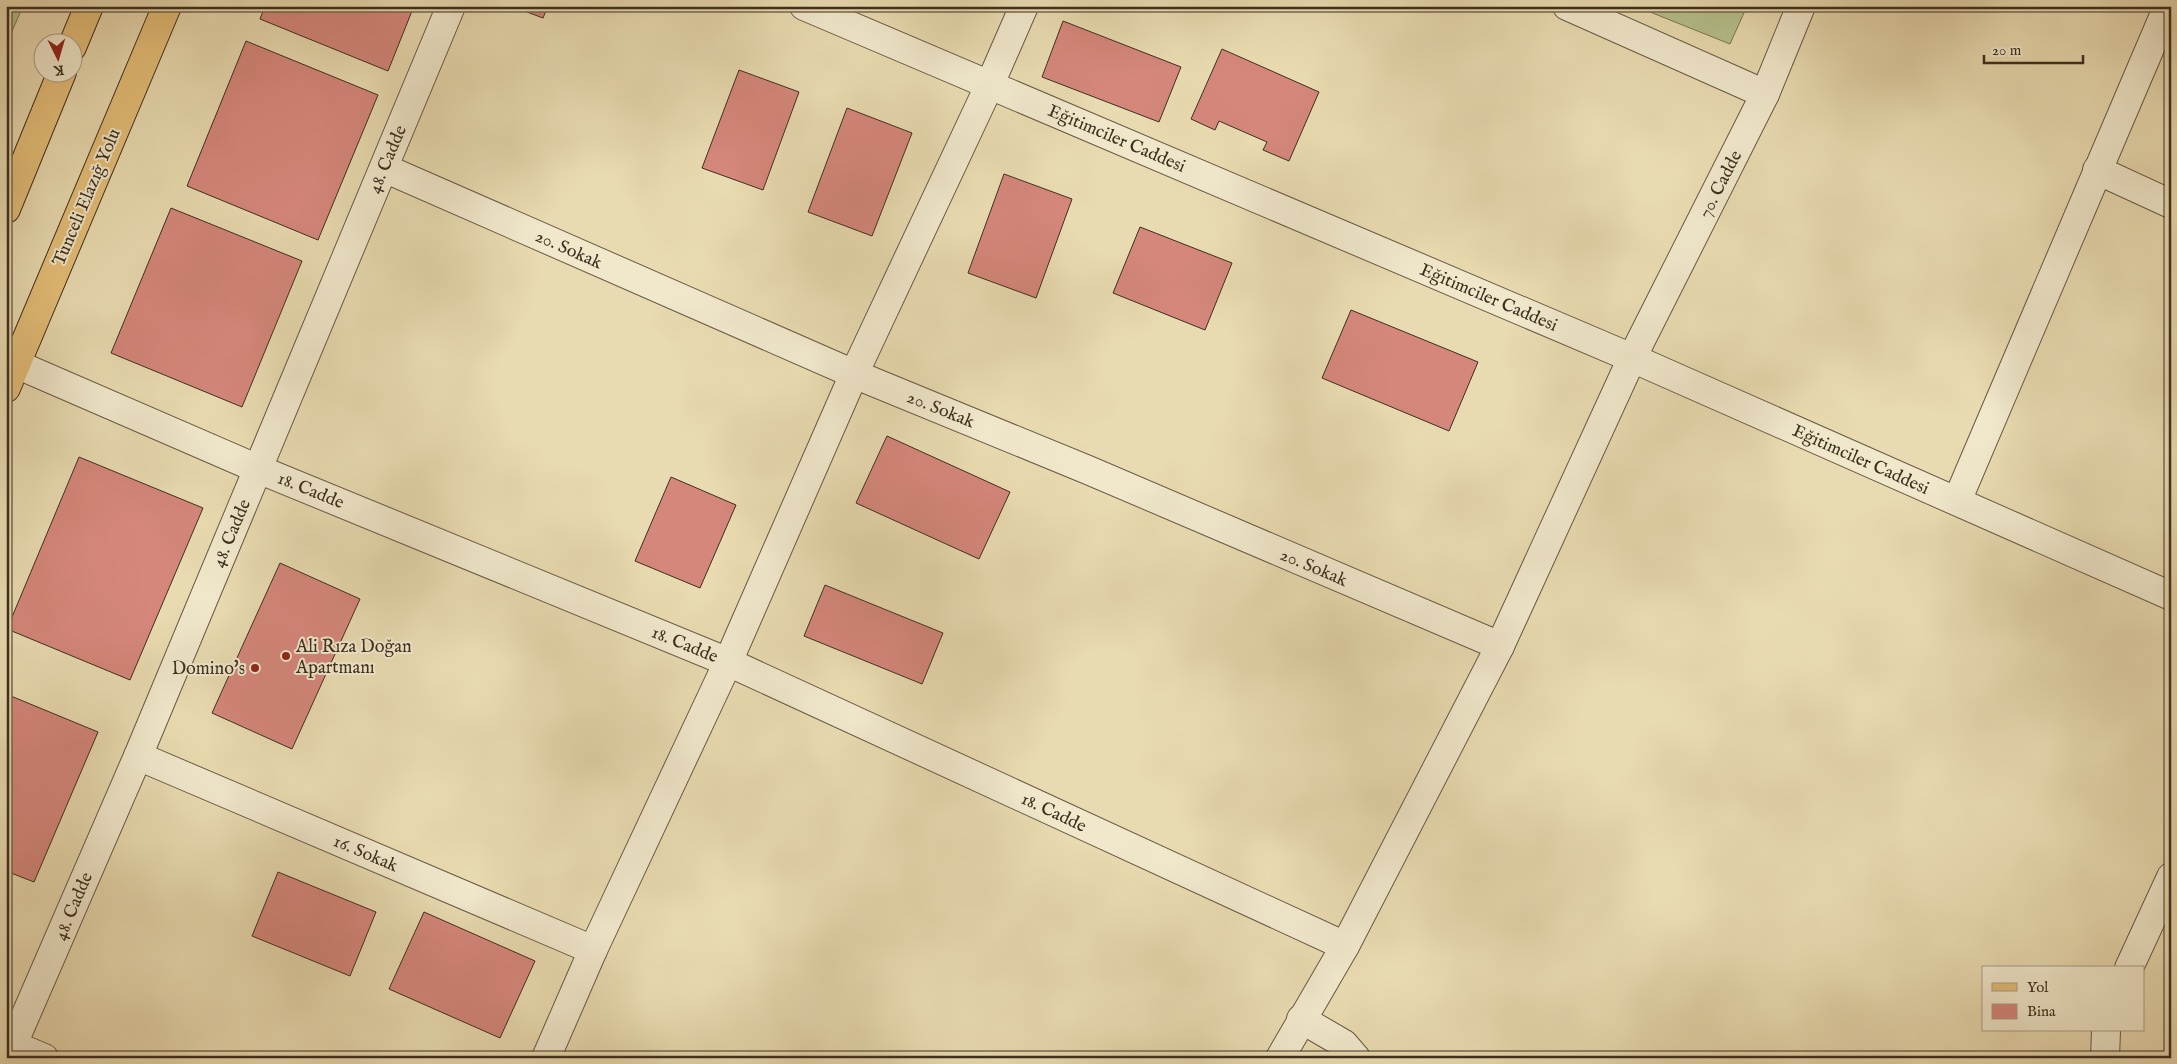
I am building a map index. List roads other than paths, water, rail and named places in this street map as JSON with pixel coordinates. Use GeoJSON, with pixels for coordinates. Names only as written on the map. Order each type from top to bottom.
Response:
{"type":"FeatureCollection","features":[{"type":"Feature","properties":{"kind":"main road"},"geometry":{"type":"LineString","coordinates":[[78,32],[89,6]]}},
{"type":"Feature","properties":{"kind":"main road","name":"Tunceli Elazığ Yolu"},"geometry":{"type":"LineString","coordinates":[[11,376],[167,6]]}},
{"type":"Feature","properties":{"kind":"main road"},"geometry":{"type":"LineString","coordinates":[[6,209],[58,82]]}},
{"type":"Feature","properties":{"kind":"street","name":"48. Cadde"},"geometry":{"type":"LineString","coordinates":[[9,1048],[138,756],[451,6]]}},
{"type":"Feature","properties":{"kind":"street","name":"Eğitimciler Caddesi"},"geometry":{"type":"LineString","coordinates":[[804,6],[1632,358],[2171,596]]}},
{"type":"Feature","properties":{"kind":"street"},"geometry":{"type":"LineString","coordinates":[[546,1058],[728,662],[854,374],[990,84],[1024,6]]}},
{"type":"Feature","properties":{"kind":"street"},"geometry":{"type":"LineString","coordinates":[[1567,6],[1765,94]]}},
{"type":"Feature","properties":{"kind":"street","name":"70. Cadde"},"geometry":{"type":"LineString","coordinates":[[1280,1058],[1345,946],[1500,646],[1632,358],[1765,94],[1800,6]]}},
{"type":"Feature","properties":{"kind":"street"},"geometry":{"type":"LineString","coordinates":[[1956,501],[2168,6]]}},
{"type":"Feature","properties":{"kind":"street","name":"20. Sokak"},"geometry":{"type":"LineString","coordinates":[[384,168],[854,374],[1088,470],[1500,646]]}},
{"type":"Feature","properties":{"kind":"street"},"geometry":{"type":"LineString","coordinates":[[2097,170],[2171,204]]}},
{"type":"Feature","properties":{"kind":"street","name":"18. Cadde"},"geometry":{"type":"LineString","coordinates":[[11,376],[258,469],[728,662],[1345,946]]}},
{"type":"Feature","properties":{"kind":"street","name":"16. Sokak"},"geometry":{"type":"LineString","coordinates":[[138,756],[594,950]]}},
{"type":"Feature","properties":{"kind":"street"},"geometry":{"type":"LineString","coordinates":[[2130,966],[2171,877]]}},
{"type":"Feature","properties":{"kind":"street"},"geometry":{"type":"LineString","coordinates":[[1301,1019],[1344,1044],[1356,1058]]}},
{"type":"Feature","properties":{"kind":"street"},"geometry":{"type":"LineString","coordinates":[[2105,1058],[2106,1032]]}},
{"type":"Feature","properties":{"kind":"street"},"geometry":{"type":"LineString","coordinates":[[9,1048],[44,1058]]}},
{"type":"Feature","properties":{"kind":"place","name":"Ali Rıza Doğan Apartmanı"},"geometry":{"type":"Point","coordinates":[286,656]}},
{"type":"Feature","properties":{"kind":"place","name":"Domino's"},"geometry":{"type":"Point","coordinates":[255,668]}}]}
